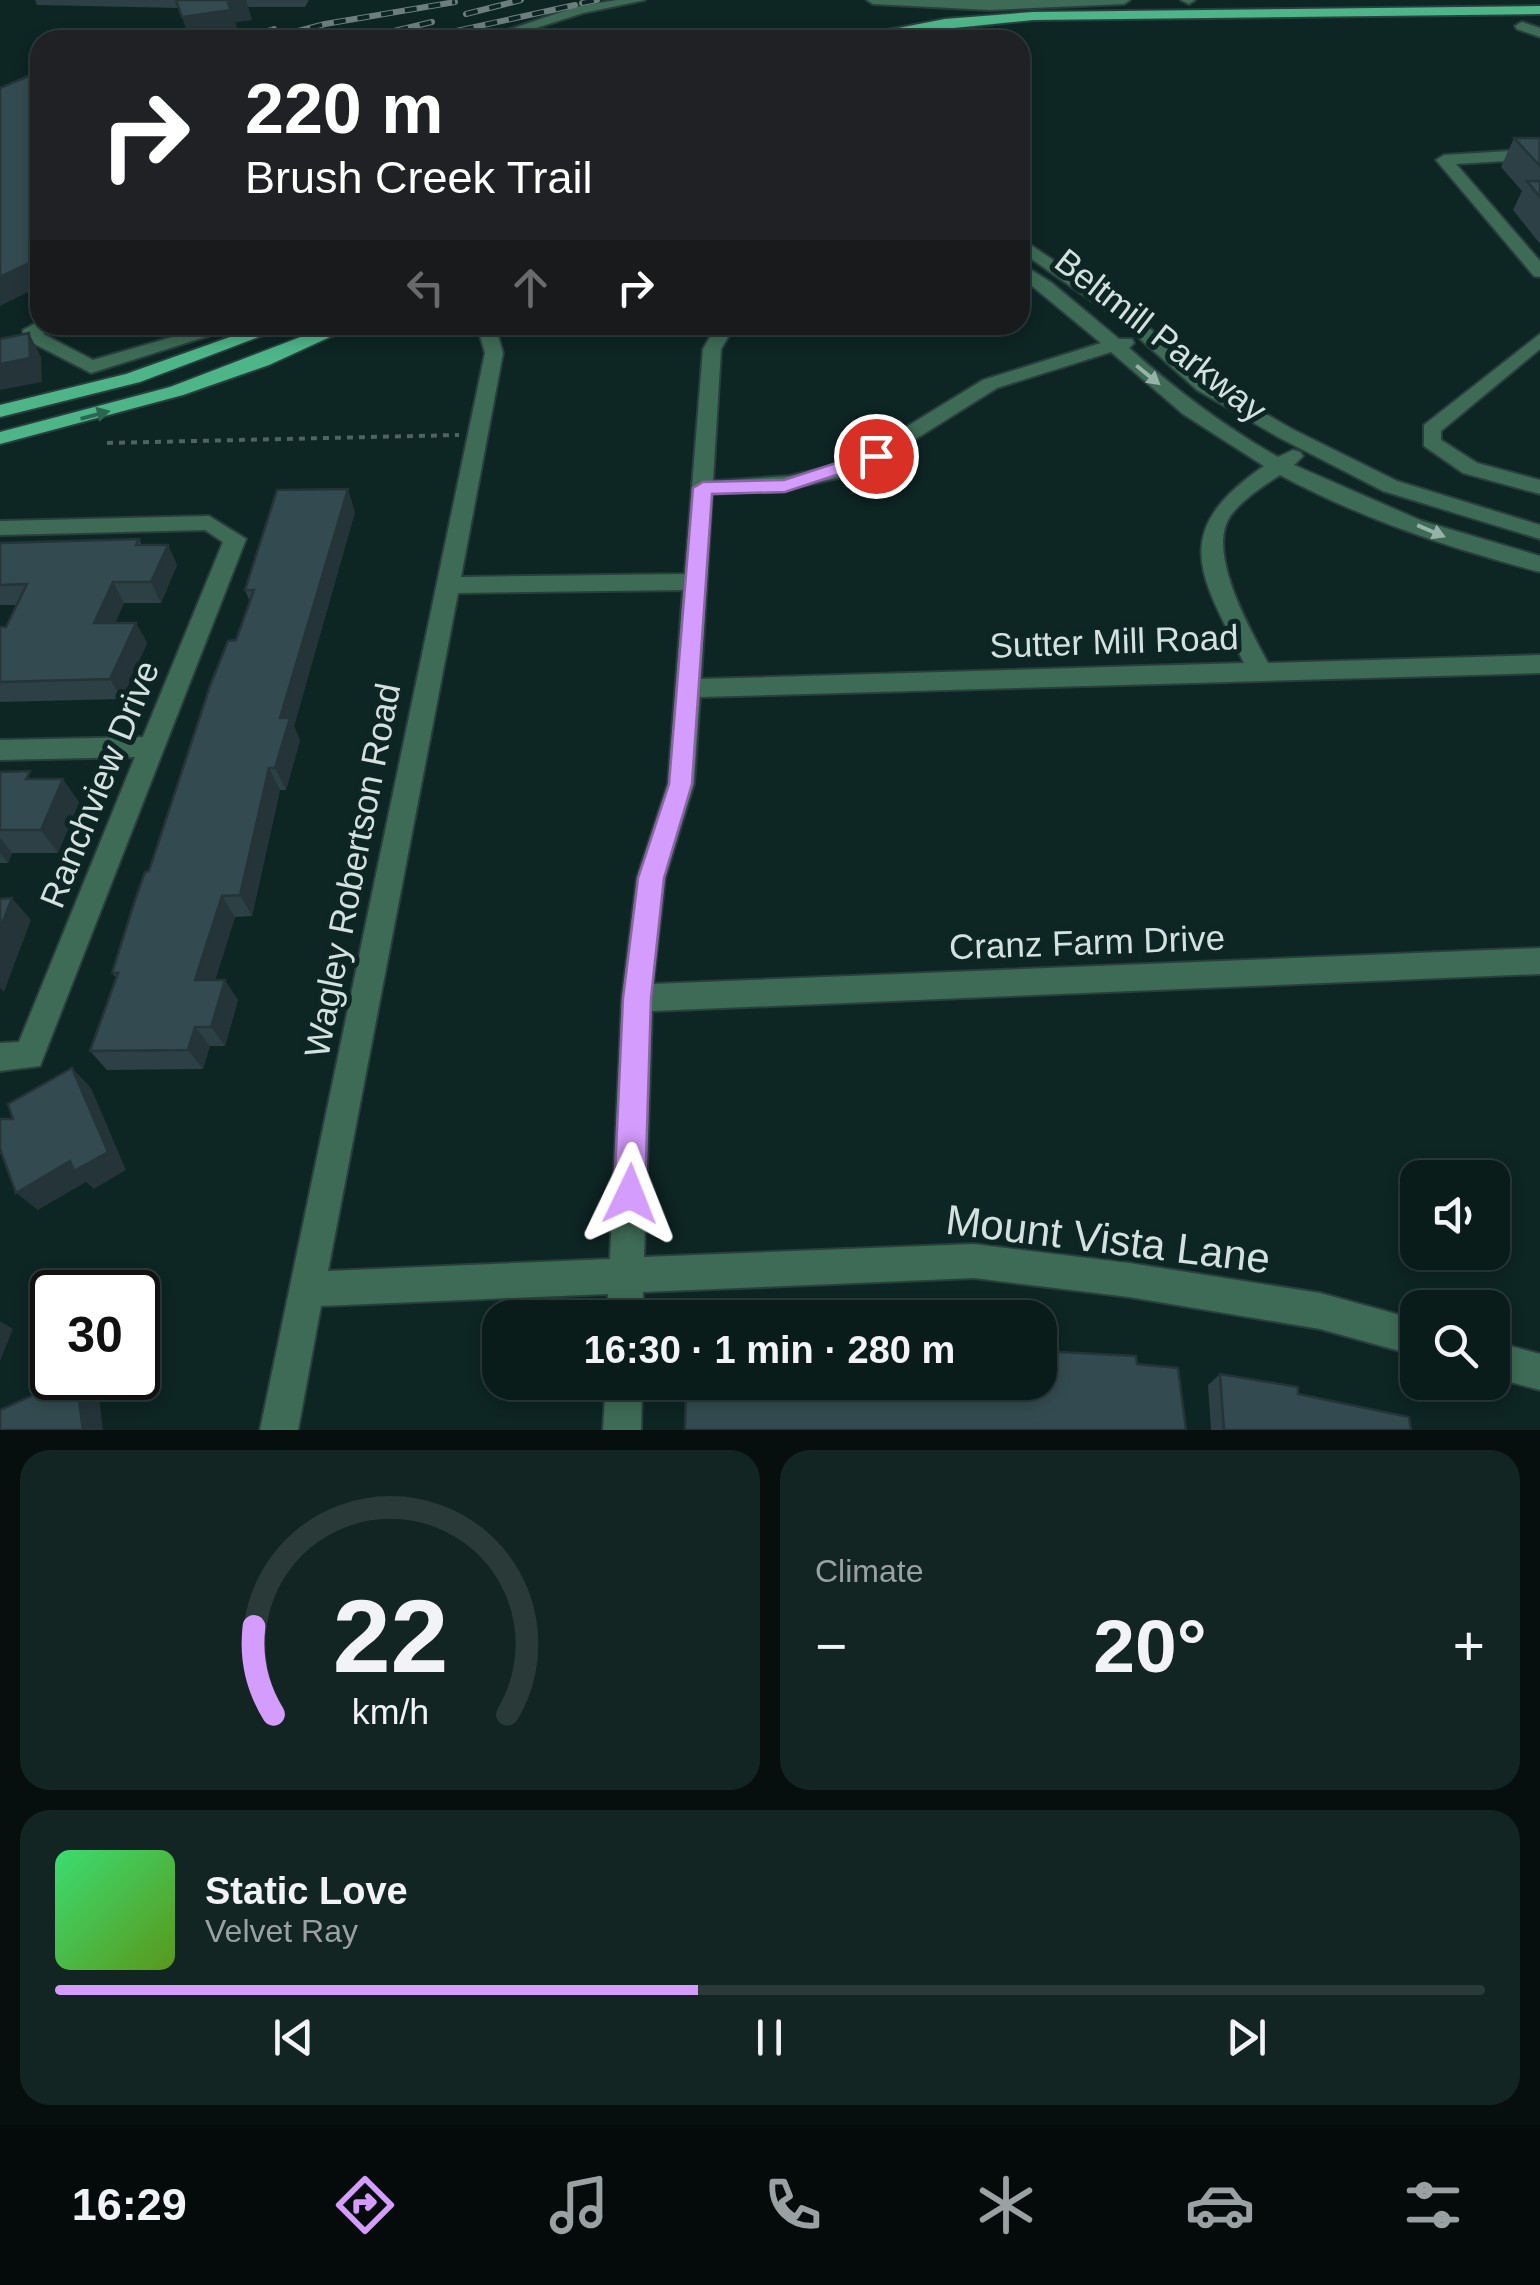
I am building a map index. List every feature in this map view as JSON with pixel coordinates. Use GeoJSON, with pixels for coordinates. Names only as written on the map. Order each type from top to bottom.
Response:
{"type":"FeatureCollection","features":[{"type":"Feature","properties":{"kind":"main road"},"geometry":{"type":"LineString","coordinates":[[1109,14],[1211,20],[1540,21]]}},
{"type":"Feature","properties":{"kind":"main road"},"geometry":{"type":"LineString","coordinates":[[908,30],[974,20],[1109,14],[1540,21]]}},
{"type":"Feature","properties":{"kind":"main road"},"geometry":{"type":"LineString","coordinates":[[1030,34],[1338,20]]}},
{"type":"Feature","properties":{"kind":"main road"},"geometry":{"type":"LineString","coordinates":[[1104,29],[1522,26]]}},
{"type":"Feature","properties":{"kind":"main road"},"geometry":{"type":"LineString","coordinates":[[0,411],[133,378],[253,335]]}},
{"type":"Feature","properties":{"kind":"main road"},"geometry":{"type":"LineString","coordinates":[[0,438],[182,390],[274,358],[325,335]]}},
{"type":"Feature","properties":{"kind":"street"},"geometry":{"type":"LineString","coordinates":[[517,30],[581,10],[639,0]]}},
{"type":"Feature","properties":{"kind":"street"},"geometry":{"type":"LineString","coordinates":[[873,0],[927,6],[1124,0]]}},
{"type":"Feature","properties":{"kind":"street"},"geometry":{"type":"LineString","coordinates":[[1522,26],[1540,21]]}},
{"type":"Feature","properties":{"kind":"street"},"geometry":{"type":"LineString","coordinates":[[1540,154],[1444,160],[1540,272]]}},
{"type":"Feature","properties":{"kind":"street","name":"Beltmill Parkway"},"geometry":{"type":"LineString","coordinates":[[1030,250],[1052,262],[1149,337],[1204,386],[1309,445],[1390,486],[1540,532]]}},
{"type":"Feature","properties":{"kind":"street","name":"Beltmill Parkway"},"geometry":{"type":"LineString","coordinates":[[1030,275],[1076,308],[1216,428],[1282,464],[1465,546],[1540,564]]}},
{"type":"Feature","properties":{"kind":"street"},"geometry":{"type":"LineString","coordinates":[[31,335],[91,367],[200,335]]}},
{"type":"Feature","properties":{"kind":"street","name":"Wagley Robertson Road"},"geometry":{"type":"LineString","coordinates":[[279,1430],[494,353],[489,335]]}},
{"type":"Feature","properties":{"kind":"street"},"geometry":{"type":"LineString","coordinates":[[625,1300],[637,998],[651,878],[680,784],[712,350],[720,335]]}},
{"type":"Feature","properties":{"kind":"street"},"geometry":{"type":"LineString","coordinates":[[703,488],[785,486],[840,471],[876,456],[924,420],[1019,370],[1149,337]]}},
{"type":"Feature","properties":{"kind":"street"},"geometry":{"type":"LineString","coordinates":[[1540,340],[1430,429],[1430,442],[1470,468],[1540,487]]}},
{"type":"Feature","properties":{"kind":"street"},"geometry":{"type":"LineString","coordinates":[[1260,672],[1218,580],[1211,542],[1216,519],[1309,445]]}},
{"type":"Feature","properties":{"kind":"street","name":"Ranchview Drive"},"geometry":{"type":"LineString","coordinates":[[0,528],[209,524],[235,539],[151,747],[15,1057]]}},
{"type":"Feature","properties":{"kind":"street"},"geometry":{"type":"LineString","coordinates":[[448,585],[696,582]]}},
{"type":"Feature","properties":{"kind":"street","name":"Sutter Mill Road"},"geometry":{"type":"LineString","coordinates":[[690,688],[1540,664]]}},
{"type":"Feature","properties":{"kind":"street"},"geometry":{"type":"LineString","coordinates":[[0,750],[151,747]]}},
{"type":"Feature","properties":{"kind":"street","name":"Cranz Farm Drive"},"geometry":{"type":"LineString","coordinates":[[637,998],[1540,961]]}},
{"type":"Feature","properties":{"kind":"street","name":"Mount Vista Lane"},"geometry":{"type":"LineString","coordinates":[[305,1289],[626,1272],[974,1261],[1129,1280],[1320,1311],[1400,1333]]}},
{"type":"Feature","properties":{"kind":"street"},"geometry":{"type":"LineString","coordinates":[[1510,1364],[1540,1372]]}},
{"type":"Feature","properties":{"kind":"street"},"geometry":{"type":"LineString","coordinates":[[622,1430],[623,1400]]}},
{"type":"Feature","properties":{"kind":"path"},"geometry":{"type":"LineString","coordinates":[[107,443],[478,435]]}},
{"type":"Feature","properties":{"kind":"building"},"geometry":{"type":"Polygon","coordinates":[[[176,0],[246,0],[228,3],[231,10],[182,17],[176,0]]]}},
{"type":"Feature","properties":{"kind":"building"},"geometry":{"type":"Polygon","coordinates":[[[30,75],[30,263],[0,277],[0,88],[30,75]]]}},
{"type":"Feature","properties":{"kind":"building"},"geometry":{"type":"Polygon","coordinates":[[[1514,138],[1540,138],[1540,166],[1514,138]]]}},
{"type":"Feature","properties":{"kind":"building"},"geometry":{"type":"Polygon","coordinates":[[[1527,181],[1540,181],[1540,197],[1527,181]]]}},
{"type":"Feature","properties":{"kind":"building"},"geometry":{"type":"Polygon","coordinates":[[[29,333],[30,358],[0,364],[0,339],[29,333]]]}},
{"type":"Feature","properties":{"kind":"building"},"geometry":{"type":"Polygon","coordinates":[[[348,489],[280,718],[290,718],[275,768],[269,768],[240,895],[222,896],[195,980],[225,980],[211,1027],[195,1027],[188,1050],[90,1051],[118,973],[112,973],[135,900],[145,872],[149,871],[210,686],[228,641],[236,640],[254,590],[245,590],[277,490],[348,489]]]}},
{"type":"Feature","properties":{"kind":"building"},"geometry":{"type":"Polygon","coordinates":[[[139,539],[136,545],[168,545],[151,582],[113,582],[94,623],[136,623],[110,679],[0,682],[0,627],[6,627],[27,584],[0,585],[0,543],[139,539]]]}},
{"type":"Feature","properties":{"kind":"building"},"geometry":{"type":"Polygon","coordinates":[[[30,771],[26,779],[63,779],[41,830],[0,830],[0,772],[30,771]]]}},
{"type":"Feature","properties":{"kind":"building"},"geometry":{"type":"Polygon","coordinates":[[[12,898],[0,929],[0,899],[12,898]]]}},
{"type":"Feature","properties":{"kind":"building"},"geometry":{"type":"Polygon","coordinates":[[[72,1068],[108,1152],[74,1171],[70,1161],[16,1193],[0,1149],[0,1119],[13,1119],[8,1104],[72,1068]]]}},
{"type":"Feature","properties":{"kind":"building"},"geometry":{"type":"Polygon","coordinates":[[[1057,1352],[1136,1356],[1137,1364],[1178,1368],[1186,1430],[685,1430],[686,1400],[1057,1400],[1057,1352]]]}},
{"type":"Feature","properties":{"kind":"building"},"geometry":{"type":"Polygon","coordinates":[[[1220,1374],[1298,1387],[1298,1394],[1409,1417],[1411,1430],[1224,1430],[1220,1374]]]}},
{"type":"Feature","properties":{"kind":"building"},"geometry":{"type":"Polygon","coordinates":[[[30,1396],[30,1400],[79,1400],[83,1430],[0,1430],[0,1410],[30,1396]]]}},
{"type":"Feature","properties":{"kind":"railway"},"geometry":{"type":"LineString","coordinates":[[466,14],[521,0]]}},
{"type":"Feature","properties":{"kind":"railway"},"geometry":{"type":"LineString","coordinates":[[582,3],[597,0]]}},
{"type":"Feature","properties":{"kind":"railway"},"geometry":{"type":"LineString","coordinates":[[302,30],[455,2]]}},
{"type":"Feature","properties":{"kind":"railway"},"geometry":{"type":"LineString","coordinates":[[461,30],[575,5]]}},
{"type":"Feature","properties":{"kind":"railway"},"geometry":{"type":"LineString","coordinates":[[398,30],[432,22]]}},
{"type":"Feature","properties":{"kind":"route"},"geometry":{"type":"LineString","coordinates":[[630,1194],[637,998],[651,878],[680,784],[703,488],[785,486],[876,456]]}}]}
